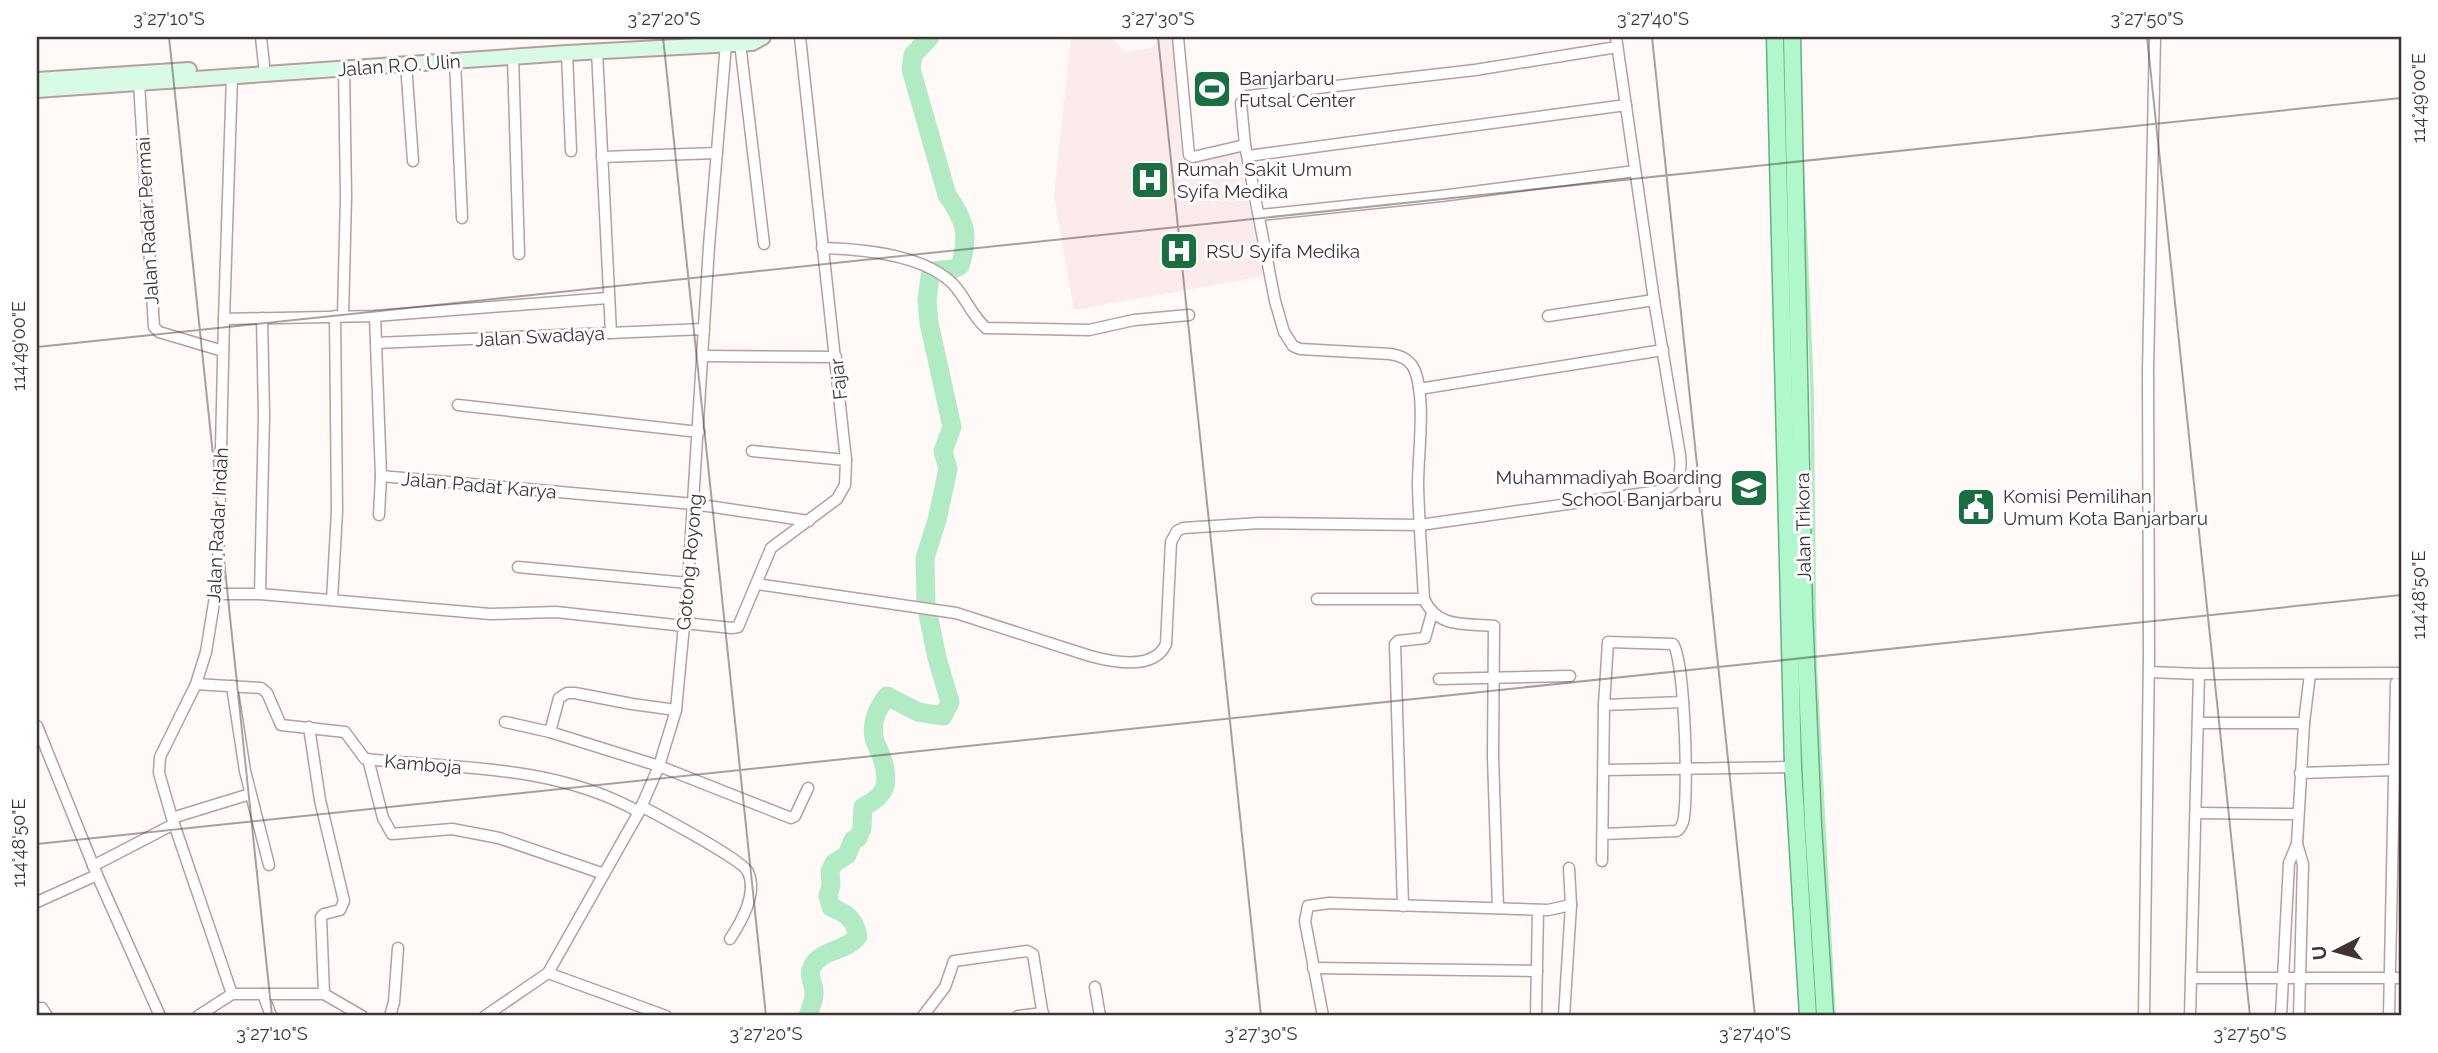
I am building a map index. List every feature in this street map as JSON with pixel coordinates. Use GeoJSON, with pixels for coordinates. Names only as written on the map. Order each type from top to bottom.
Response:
{"type":"FeatureCollection","features":[{"type":"Feature","properties":{"kind":"main road","name":"Jalan R.O. Ulin"},"geometry":{"type":"LineString","coordinates":[[37,90],[92,81],[264,65],[687,40],[752,43],[760,37]]}},
{"type":"Feature","properties":{"kind":"main road","name":"Jalan Trikora"},"geometry":{"type":"LineString","coordinates":[[1774,37],[1793,767],[1808,1016]]}},
{"type":"Feature","properties":{"kind":"main road","name":"Jalan Trikora"},"geometry":{"type":"LineString","coordinates":[[1792,37],[1804,612],[1825,1016]]}},
{"type":"Feature","properties":{"kind":"main road","name":"Jalan R.O. Ulin"},"geometry":{"type":"LineString","coordinates":[[37,80],[139,83],[597,51],[687,40]]}},
{"type":"Feature","properties":{"kind":"main road"},"geometry":{"type":"LineString","coordinates":[[1782,304],[1798,304]]}},
{"type":"Feature","properties":{"kind":"street"},"geometry":{"type":"LineString","coordinates":[[261,37],[264,65]]}},
{"type":"Feature","properties":{"kind":"street","name":"Fajar"},"geometry":{"type":"LineString","coordinates":[[684,625],[732,628],[738,626],[771,548],[842,493],[845,485],[846,460],[836,357],[800,37]]}},
{"type":"Feature","properties":{"kind":"street"},"geometry":{"type":"LineString","coordinates":[[1178,37],[1189,155],[1193,157],[1245,145]]}},
{"type":"Feature","properties":{"kind":"street"},"geometry":{"type":"LineString","coordinates":[[2144,1016],[2149,672],[2148,371],[2155,37]]}},
{"type":"Feature","properties":{"kind":"street"},"geometry":{"type":"LineString","coordinates":[[757,584],[935,609],[974,617],[1101,659],[1141,661],[1159,654],[1166,644],[1171,542],[1177,531],[1183,528],[1260,523],[1420,525],[1660,491],[1674,485],[1681,465],[1616,42],[1475,70],[1248,96],[1241,103],[1245,145],[1275,300],[1284,332],[1293,346],[1310,350],[1401,356],[1412,365],[1416,373],[1419,389],[1420,525],[1424,599],[1432,613],[1448,622],[1494,626],[1493,757],[1498,908]]}},
{"type":"Feature","properties":{"kind":"street"},"geometry":{"type":"LineString","coordinates":[[733,44],[764,244]]}},
{"type":"Feature","properties":{"kind":"street","name":"Gotong Royong"},"geometry":{"type":"LineString","coordinates":[[487,1016],[548,973],[640,809],[659,766],[676,710],[694,504],[717,153],[733,44]]}},
{"type":"Feature","properties":{"kind":"street"},"geometry":{"type":"LineString","coordinates":[[597,51],[611,333]]}},
{"type":"Feature","properties":{"kind":"street"},"geometry":{"type":"LineString","coordinates":[[567,53],[571,151]]}},
{"type":"Feature","properties":{"kind":"street"},"geometry":{"type":"LineString","coordinates":[[513,57],[519,254]]}},
{"type":"Feature","properties":{"kind":"street"},"geometry":{"type":"LineString","coordinates":[[455,61],[462,218]]}},
{"type":"Feature","properties":{"kind":"street"},"geometry":{"type":"LineString","coordinates":[[406,64],[413,161]]}},
{"type":"Feature","properties":{"kind":"street"},"geometry":{"type":"LineString","coordinates":[[332,600],[337,512],[339,316],[346,218],[344,68]]}},
{"type":"Feature","properties":{"kind":"street","name":"Jalan Radar Indah"},"geometry":{"type":"LineString","coordinates":[[232,76],[216,594],[206,652],[196,684],[159,763],[159,773],[173,821],[232,994]]}},
{"type":"Feature","properties":{"kind":"street","name":"Jalan Radar Permai"},"geometry":{"type":"LineString","coordinates":[[139,83],[154,327],[159,332],[223,351]]}},
{"type":"Feature","properties":{"kind":"street"},"geometry":{"type":"LineString","coordinates":[[1248,156],[1626,105]]}},
{"type":"Feature","properties":{"kind":"street"},"geometry":{"type":"LineString","coordinates":[[602,157],[717,153]]}},
{"type":"Feature","properties":{"kind":"street"},"geometry":{"type":"LineString","coordinates":[[1260,215],[1441,196],[1635,170]]}},
{"type":"Feature","properties":{"kind":"street"},"geometry":{"type":"LineString","coordinates":[[822,248],[857,249],[894,255],[930,270],[951,282],[986,328],[1089,330],[1134,320],[1189,315]]}},
{"type":"Feature","properties":{"kind":"street"},"geometry":{"type":"LineString","coordinates":[[224,318],[375,316],[608,298]]}},
{"type":"Feature","properties":{"kind":"street"},"geometry":{"type":"LineString","coordinates":[[1548,316],[1654,300]]}},
{"type":"Feature","properties":{"kind":"street","name":"Jalan Padat Karya"},"geometry":{"type":"LineString","coordinates":[[375,316],[381,476],[694,504],[809,521]]}},
{"type":"Feature","properties":{"kind":"street"},"geometry":{"type":"LineString","coordinates":[[260,594],[264,415],[262,318]]}},
{"type":"Feature","properties":{"kind":"street","name":"Jalan Swadaya"},"geometry":{"type":"LineString","coordinates":[[376,343],[704,329]]}},
{"type":"Feature","properties":{"kind":"street"},"geometry":{"type":"LineString","coordinates":[[1419,389],[1663,350]]}},
{"type":"Feature","properties":{"kind":"street"},"geometry":{"type":"LineString","coordinates":[[703,356],[836,357]]}},
{"type":"Feature","properties":{"kind":"street"},"geometry":{"type":"LineString","coordinates":[[457,405],[698,432]]}},
{"type":"Feature","properties":{"kind":"street"},"geometry":{"type":"LineString","coordinates":[[752,451],[846,460]]}},
{"type":"Feature","properties":{"kind":"street"},"geometry":{"type":"LineString","coordinates":[[379,515],[381,476]]}},
{"type":"Feature","properties":{"kind":"street"},"geometry":{"type":"LineString","coordinates":[[518,567],[688,583]]}},
{"type":"Feature","properties":{"kind":"street"},"geometry":{"type":"LineString","coordinates":[[216,594],[260,594],[490,614],[556,612],[684,625]]}},
{"type":"Feature","properties":{"kind":"street"},"geometry":{"type":"LineString","coordinates":[[1317,599],[1424,599]]}},
{"type":"Feature","properties":{"kind":"street"},"geometry":{"type":"LineString","coordinates":[[1403,906],[1395,644],[1398,641],[1425,638],[1432,613]]}},
{"type":"Feature","properties":{"kind":"street"},"geometry":{"type":"LineString","coordinates":[[1602,861],[1604,705],[1608,642],[1674,644],[1678,652],[1683,702],[1684,812],[1680,828],[1665,832],[1603,834]]}},
{"type":"Feature","properties":{"kind":"street"},"geometry":{"type":"LineString","coordinates":[[2149,672],[2398,678],[2394,770],[2396,978],[2389,1016]]}},
{"type":"Feature","properties":{"kind":"street"},"geometry":{"type":"LineString","coordinates":[[2190,1016],[2199,674]]}},
{"type":"Feature","properties":{"kind":"street"},"geometry":{"type":"LineString","coordinates":[[2299,1016],[2303,864],[2297,844],[2309,674]]}},
{"type":"Feature","properties":{"kind":"street"},"geometry":{"type":"LineString","coordinates":[[1439,679],[1570,676]]}},
{"type":"Feature","properties":{"kind":"street","name":"Kamboja"},"geometry":{"type":"LineString","coordinates":[[196,684],[265,690],[281,725],[345,732],[363,758],[506,771],[566,784],[640,809],[711,845],[746,868],[750,879],[748,900],[730,939]]}},
{"type":"Feature","properties":{"kind":"street"},"geometry":{"type":"LineString","coordinates":[[232,686],[250,794],[269,865]]}},
{"type":"Feature","properties":{"kind":"street"},"geometry":{"type":"LineString","coordinates":[[550,732],[559,698],[567,693],[575,692],[676,710]]}},
{"type":"Feature","properties":{"kind":"street"},"geometry":{"type":"LineString","coordinates":[[1604,705],[1683,702]]}},
{"type":"Feature","properties":{"kind":"street"},"geometry":{"type":"LineString","coordinates":[[505,722],[550,732],[659,766],[791,818],[795,816],[808,788]]}},
{"type":"Feature","properties":{"kind":"street"},"geometry":{"type":"LineString","coordinates":[[2198,723],[2304,723]]}},
{"type":"Feature","properties":{"kind":"street"},"geometry":{"type":"LineString","coordinates":[[37,726],[95,870],[160,1016]]}},
{"type":"Feature","properties":{"kind":"street"},"geometry":{"type":"LineString","coordinates":[[309,727],[320,800],[344,901],[340,910],[321,917],[324,994]]}},
{"type":"Feature","properties":{"kind":"street"},"geometry":{"type":"LineString","coordinates":[[368,759],[383,818],[392,834],[452,829],[513,843],[604,874]]}},
{"type":"Feature","properties":{"kind":"street"},"geometry":{"type":"LineString","coordinates":[[1604,770],[1793,767]]}},
{"type":"Feature","properties":{"kind":"street"},"geometry":{"type":"LineString","coordinates":[[2300,773],[2394,770]]}},
{"type":"Feature","properties":{"kind":"street"},"geometry":{"type":"LineString","coordinates":[[37,902],[95,870],[173,821],[250,794]]}},
{"type":"Feature","properties":{"kind":"street"},"geometry":{"type":"LineString","coordinates":[[2197,813],[2298,814]]}},
{"type":"Feature","properties":{"kind":"street"},"geometry":{"type":"LineString","coordinates":[[2281,1016],[2289,863],[2297,844]]}},
{"type":"Feature","properties":{"kind":"street"},"geometry":{"type":"LineString","coordinates":[[1563,1016],[1571,905],[1569,868]]}},
{"type":"Feature","properties":{"kind":"street"},"geometry":{"type":"LineString","coordinates":[[1323,1016],[1305,921],[1308,906],[1329,903],[1538,911],[1571,905]]}},
{"type":"Feature","properties":{"kind":"street"},"geometry":{"type":"LineString","coordinates":[[1536,1016],[1538,911]]}},
{"type":"Feature","properties":{"kind":"street"},"geometry":{"type":"LineString","coordinates":[[390,1016],[394,1002],[398,948]]}},
{"type":"Feature","properties":{"kind":"street"},"geometry":{"type":"LineString","coordinates":[[923,1016],[945,987],[954,961],[1027,951],[1033,954],[1036,965],[1043,1015],[1018,1016]]}},
{"type":"Feature","properties":{"kind":"street"},"geometry":{"type":"LineString","coordinates":[[1313,968],[1537,971]]}},
{"type":"Feature","properties":{"kind":"street"},"geometry":{"type":"LineString","coordinates":[[548,973],[666,1016]]}},
{"type":"Feature","properties":{"kind":"street"},"geometry":{"type":"LineString","coordinates":[[2191,978],[2396,978]]}},
{"type":"Feature","properties":{"kind":"street"},"geometry":{"type":"LineString","coordinates":[[1095,987],[1100,1016]]}},
{"type":"Feature","properties":{"kind":"street"},"geometry":{"type":"LineString","coordinates":[[198,1016],[232,994],[324,994],[362,1016]]}},
{"type":"Feature","properties":{"kind":"street"},"geometry":{"type":"LineString","coordinates":[[262,994],[271,1016]]}},
{"type":"Feature","properties":{"kind":"street"},"geometry":{"type":"LineString","coordinates":[[37,1008],[42,1008],[47,1016]]}},
{"type":"Feature","properties":{"kind":"shaded area","name":"Rumah Sakit Umum Syifa Medika"},"geometry":{"type":"Polygon","coordinates":[[[1071,37],[1111,37],[1125,52],[1152,48],[1160,37],[1173,37],[1182,162],[1239,152],[1263,276],[1074,310],[1054,196],[1071,37]]]}},
{"type":"Feature","properties":{"kind":"waterway"},"geometry":{"type":"LineString","coordinates":[[808,1016],[814,997],[810,974],[812,967],[821,957],[847,945],[858,936],[849,917],[831,907],[828,896],[831,885],[830,871],[834,863],[847,855],[853,840],[858,838],[862,828],[863,807],[882,793],[886,781],[873,731],[878,710],[887,696],[918,712],[943,716],[950,702],[937,658],[926,604],[925,558],[937,520],[948,469],[943,451],[952,427],[929,323],[927,300],[930,277],[934,271],[960,266],[965,237],[962,221],[947,195],[911,69],[913,55],[930,37]]}},
{"type":"Feature","properties":{"kind":"waterway"},"geometry":{"type":"LineString","coordinates":[[1802,154],[1812,387],[1815,659],[1834,1016]]}},
{"type":"Feature","properties":{"kind":"place","name":"Banjarbaru Futsal Center"},"geometry":{"type":"Point","coordinates":[1212,89]}},
{"type":"Feature","properties":{"kind":"place","name":"Rumah Sakit Umum Syifa Medika"},"geometry":{"type":"Point","coordinates":[1150,180]}},
{"type":"Feature","properties":{"kind":"place","name":"RSU Syifa Medika"},"geometry":{"type":"Point","coordinates":[1179,251]}},
{"type":"Feature","properties":{"kind":"place","name":"Muhammadiyah Boarding School Banjarbaru"},"geometry":{"type":"Point","coordinates":[1749,488]}},
{"type":"Feature","properties":{"kind":"place","name":"Komisi Pemilihan Umum Kota Banjarbaru"},"geometry":{"type":"Point","coordinates":[1976,507]}}]}
